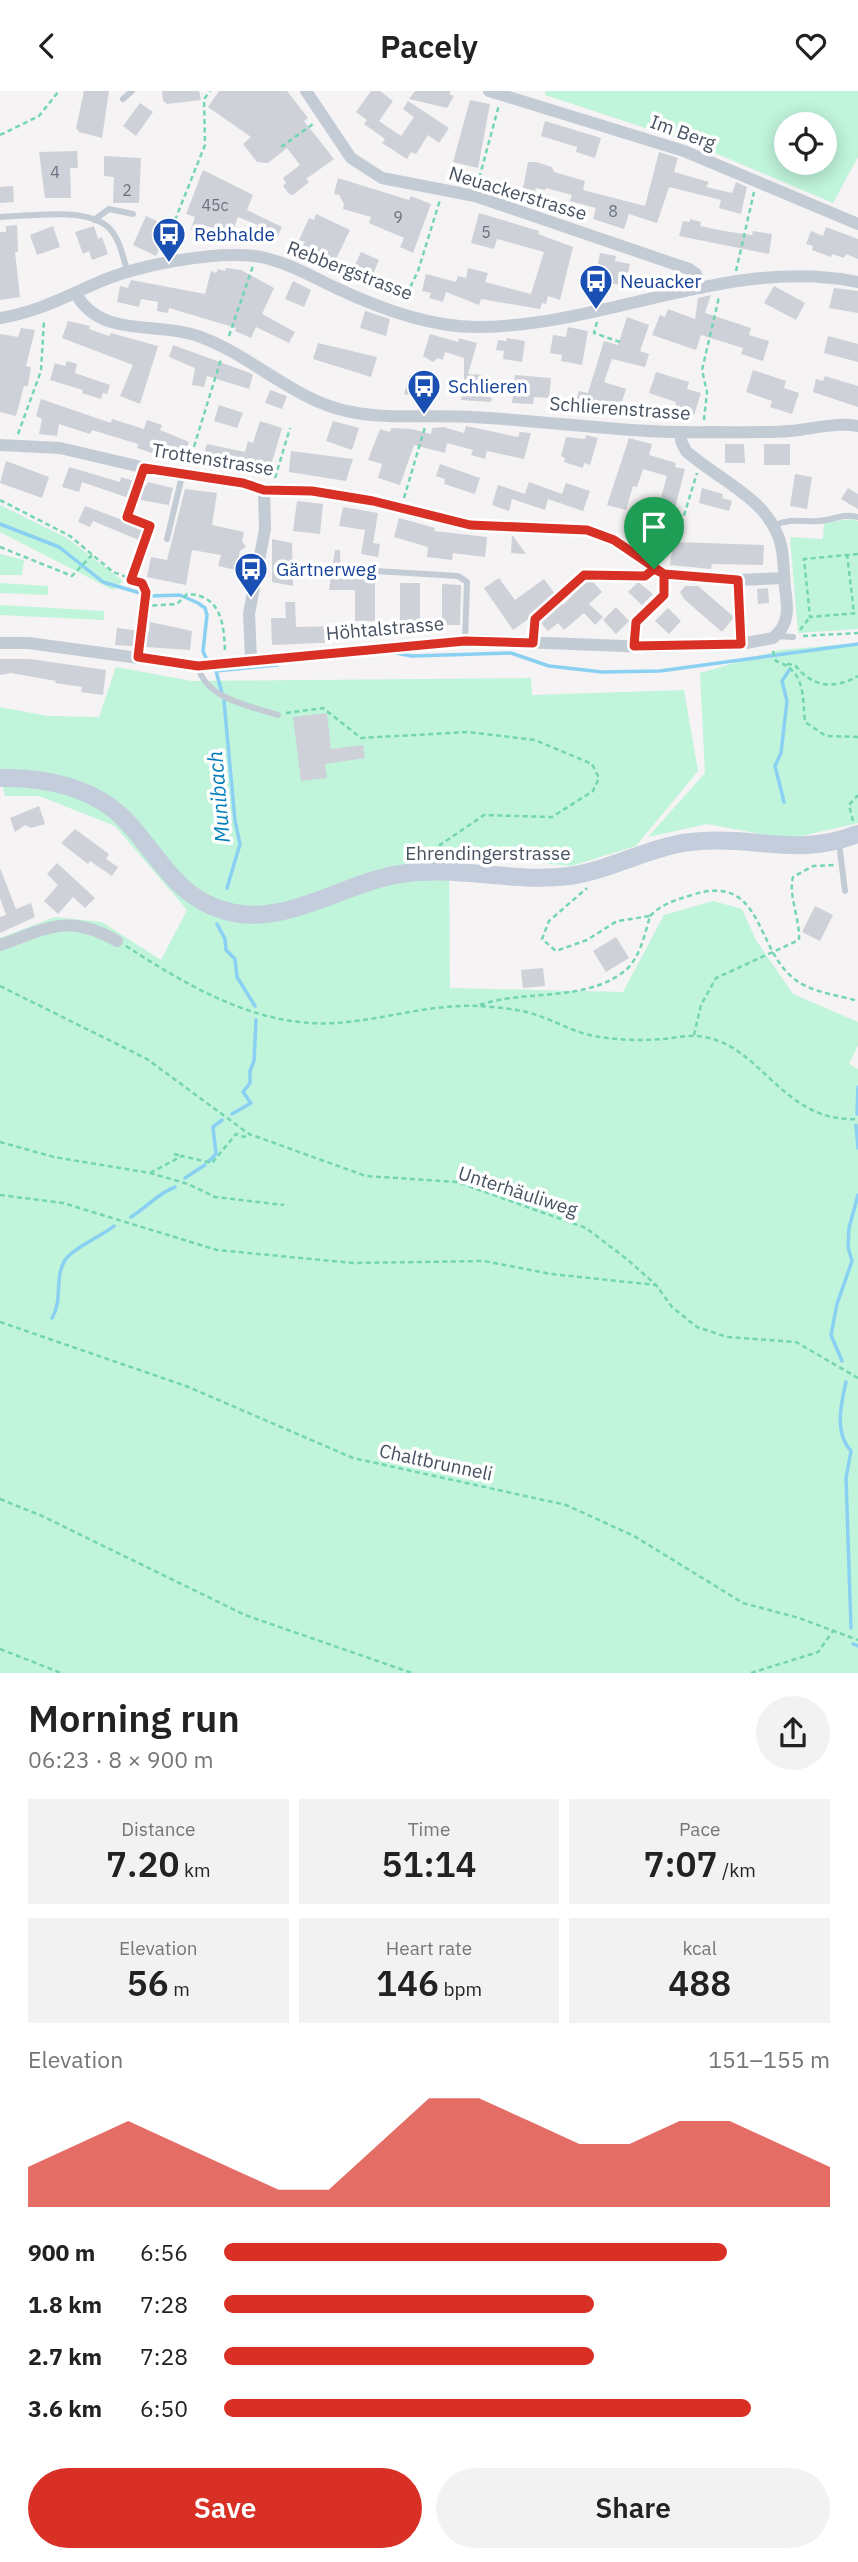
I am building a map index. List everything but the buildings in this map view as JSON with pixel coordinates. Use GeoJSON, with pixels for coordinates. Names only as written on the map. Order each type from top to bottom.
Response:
{"type":"FeatureCollection","features":[{"type":"Feature","properties":{"kind":"main road","name":"Ehrendingerstrasse"},"geometry":{"type":"LineString","coordinates":[[0,778],[54,782],[97,797],[130,825],[185,891],[212,907],[244,914],[292,908],[362,882],[401,874],[442,871],[555,877],[590,872],[682,842],[721,841],[799,848],[839,841],[858,834]]}},
{"type":"Feature","properties":{"kind":"street","name":"Neuackerstrasse"},"geometry":{"type":"LineString","coordinates":[[306,91],[351,158],[382,179],[475,196],[690,269],[696,274],[701,288]]}},
{"type":"Feature","properties":{"kind":"street","name":"Im Berg"},"geometry":{"type":"LineString","coordinates":[[489,91],[684,151],[858,224]]}},
{"type":"Feature","properties":{"kind":"street","name":"Rebbergstrasse"},"geometry":{"type":"LineString","coordinates":[[0,318],[41,310],[128,273],[215,257],[256,257],[293,267],[370,302],[452,325],[499,326],[599,311],[767,276],[830,276],[858,282]]}},
{"type":"Feature","properties":{"kind":"street","name":"Schlierenstrasse"},"geometry":{"type":"LineString","coordinates":[[76,294],[89,313],[97,318],[115,324],[169,329],[206,339],[256,363],[305,395],[348,412],[391,417],[469,417],[703,433],[788,431],[841,424],[858,426]]}},
{"type":"Feature","properties":{"kind":"street"},"geometry":{"type":"LineString","coordinates":[[681,432],[681,441],[686,451],[700,464],[754,501],[775,526],[782,546],[787,621],[777,636]]}},
{"type":"Feature","properties":{"kind":"street","name":"Trottenstrasse"},"geometry":{"type":"LineString","coordinates":[[0,446],[60,448],[144,468],[185,471],[264,490],[312,491],[373,501],[470,525],[577,529],[605,536],[659,572]]}},
{"type":"Feature","properties":{"kind":"street"},"geometry":{"type":"LineString","coordinates":[[251,659],[249,614],[265,529],[264,490]]}},
{"type":"Feature","properties":{"kind":"street"},"geometry":{"type":"LineString","coordinates":[[659,572],[738,580],[784,578]]}},
{"type":"Feature","properties":{"kind":"street","name":"Höhtalstrasse"},"geometry":{"type":"LineString","coordinates":[[0,643],[28,643],[198,666],[465,641],[634,646],[741,644],[777,636]]}},
{"type":"Feature","properties":{"kind":"street"},"geometry":{"type":"LineString","coordinates":[[0,944],[57,925],[72,923],[94,928],[117,941]]}},
{"type":"Feature","properties":{"kind":"lane"},"geometry":{"type":"LineString","coordinates":[[123,100],[132,91]]}},
{"type":"Feature","properties":{"kind":"lane"},"geometry":{"type":"LineString","coordinates":[[94,220],[109,209],[133,214]]}},
{"type":"Feature","properties":{"kind":"lane"},"geometry":{"type":"LineString","coordinates":[[0,217],[85,215],[108,226],[117,239],[128,273]]}},
{"type":"Feature","properties":{"kind":"lane"},"geometry":{"type":"LineString","coordinates":[[167,539],[185,471]]}},
{"type":"Feature","properties":{"kind":"lane"},"geometry":{"type":"LineString","coordinates":[[775,526],[788,519],[820,521],[845,514],[858,517]]}},
{"type":"Feature","properties":{"kind":"lane"},"geometry":{"type":"LineString","coordinates":[[359,570],[458,576],[467,582],[465,641]]}},
{"type":"Feature","properties":{"kind":"lane"},"geometry":{"type":"LineString","coordinates":[[565,592],[584,575],[645,576],[659,572]]}},
{"type":"Feature","properties":{"kind":"lane","name":"Höhtalstrasse"},"geometry":{"type":"LineString","coordinates":[[777,636],[793,637]]}},
{"type":"Feature","properties":{"kind":"lane"},"geometry":{"type":"LineString","coordinates":[[198,666],[201,680],[213,689],[228,698],[278,716]]}},
{"type":"Feature","properties":{"kind":"lane"},"geometry":{"type":"LineString","coordinates":[[839,841],[845,891]]}},
{"type":"Feature","properties":{"kind":"path"},"geometry":{"type":"LineString","coordinates":[[0,135],[38,116],[59,91]]}},
{"type":"Feature","properties":{"kind":"path"},"geometry":{"type":"LineString","coordinates":[[167,254],[171,245],[167,240],[205,145],[204,99],[210,91]]}},
{"type":"Feature","properties":{"kind":"path"},"geometry":{"type":"LineString","coordinates":[[475,196],[500,101]]}},
{"type":"Feature","properties":{"kind":"path"},"geometry":{"type":"LineString","coordinates":[[281,147],[317,122]]}},
{"type":"Feature","properties":{"kind":"path"},"geometry":{"type":"LineString","coordinates":[[736,271],[755,185]]}},
{"type":"Feature","properties":{"kind":"path"},"geometry":{"type":"LineString","coordinates":[[404,298],[418,271],[442,195]]}},
{"type":"Feature","properties":{"kind":"path"},"geometry":{"type":"LineString","coordinates":[[229,336],[256,257]]}},
{"type":"Feature","properties":{"kind":"path"},"geometry":{"type":"LineString","coordinates":[[703,433],[707,392],[702,370],[720,293]]}},
{"type":"Feature","properties":{"kind":"path"},"geometry":{"type":"LineString","coordinates":[[10,434],[19,434],[41,371],[44,318],[41,310]]}},
{"type":"Feature","properties":{"kind":"path"},"geometry":{"type":"LineString","coordinates":[[599,311],[594,333],[620,342]]}},
{"type":"Feature","properties":{"kind":"path"},"geometry":{"type":"LineString","coordinates":[[185,471],[223,353]]}},
{"type":"Feature","properties":{"kind":"path"},"geometry":{"type":"LineString","coordinates":[[403,500],[427,421]]}},
{"type":"Feature","properties":{"kind":"path"},"geometry":{"type":"LineString","coordinates":[[275,480],[290,428]]}},
{"type":"Feature","properties":{"kind":"path"},"geometry":{"type":"LineString","coordinates":[[623,547],[636,531],[677,531],[700,464]]}},
{"type":"Feature","properties":{"kind":"path"},"geometry":{"type":"LineString","coordinates":[[131,580],[150,526],[127,517],[144,468]]}},
{"type":"Feature","properties":{"kind":"path"},"geometry":{"type":"LineString","coordinates":[[0,500],[70,536],[113,572],[142,583],[146,592],[146,603],[138,657]]}},
{"type":"Feature","properties":{"kind":"path"},"geometry":{"type":"LineString","coordinates":[[0,547],[72,576],[92,555]]}},
{"type":"Feature","properties":{"kind":"path"},"geometry":{"type":"LineString","coordinates":[[793,637],[810,617],[856,613],[847,554]]}},
{"type":"Feature","properties":{"kind":"path"},"geometry":{"type":"LineString","coordinates":[[810,617],[804,559],[858,554]]}},
{"type":"Feature","properties":{"kind":"path"},"geometry":{"type":"LineString","coordinates":[[634,646],[636,622],[664,595],[659,572]]}},
{"type":"Feature","properties":{"kind":"path"},"geometry":{"type":"LineString","coordinates":[[738,580],[741,644]]}},
{"type":"Feature","properties":{"kind":"path"},"geometry":{"type":"LineString","coordinates":[[533,643],[535,619],[565,592]]}},
{"type":"Feature","properties":{"kind":"path"},"geometry":{"type":"LineString","coordinates":[[146,603],[177,604],[187,594],[197,594],[219,611],[223,621],[225,663]]}},
{"type":"Feature","properties":{"kind":"path"},"geometry":{"type":"LineString","coordinates":[[793,637],[858,633]]}},
{"type":"Feature","properties":{"kind":"path"},"geometry":{"type":"LineString","coordinates":[[774,653],[775,660],[795,665],[806,679],[816,683],[841,682],[858,676]]}},
{"type":"Feature","properties":{"kind":"path"},"geometry":{"type":"LineString","coordinates":[[786,664],[794,671],[802,689],[805,722],[826,736],[858,737]]}},
{"type":"Feature","properties":{"kind":"path"},"geometry":{"type":"LineString","coordinates":[[278,716],[292,711],[323,708],[361,739],[468,732],[535,740],[592,764],[599,778],[593,791],[552,817],[484,815],[437,850],[413,862]]}},
{"type":"Feature","properties":{"kind":"path"},"geometry":{"type":"LineString","coordinates":[[858,795],[849,805],[858,834]]}},
{"type":"Feature","properties":{"kind":"path"},"geometry":{"type":"LineString","coordinates":[[694,1035],[701,1005],[716,978],[799,940],[800,922],[791,885],[793,877],[813,866],[842,865]]}},
{"type":"Feature","properties":{"kind":"path"},"geometry":{"type":"LineString","coordinates":[[595,881],[550,921],[542,939],[556,951],[587,940],[617,921],[650,916]]}},
{"type":"Feature","properties":{"kind":"path"},"geometry":{"type":"LineString","coordinates":[[477,1006],[497,999],[561,993],[602,983],[626,969],[642,945],[650,916],[661,905],[702,892],[729,892],[744,899],[793,979],[858,1001]]}},
{"type":"Feature","properties":{"kind":"path"},"geometry":{"type":"LineString","coordinates":[[117,941],[186,984],[277,1020],[312,1025],[345,1023],[434,1009],[477,1006],[538,1015],[565,1029],[594,1036],[635,1041],[694,1035],[724,1044],[800,1104],[820,1115],[841,1120],[858,1119]]}},
{"type":"Feature","properties":{"kind":"path","name":"Unterhäuliweg"},"geometry":{"type":"LineString","coordinates":[[0,986],[147,1059],[249,1133],[328,1165],[366,1176],[457,1182],[586,1228],[656,1285],[672,1307],[697,1327],[727,1337],[796,1342],[858,1378]]}},
{"type":"Feature","properties":{"kind":"path"},"geometry":{"type":"LineString","coordinates":[[174,1154],[212,1163],[236,1134],[244,1137],[249,1133]]}},
{"type":"Feature","properties":{"kind":"path"},"geometry":{"type":"LineString","coordinates":[[0,1142],[54,1157],[150,1173],[188,1184],[215,1197],[284,1205]]}},
{"type":"Feature","properties":{"kind":"path"},"geometry":{"type":"LineString","coordinates":[[150,1173],[182,1156]]}},
{"type":"Feature","properties":{"kind":"path"},"geometry":{"type":"LineString","coordinates":[[0,1195],[63,1203],[217,1250],[352,1263],[484,1261],[551,1274],[656,1285]]}},
{"type":"Feature","properties":{"kind":"path","name":"Chaltbrunneli"},"geometry":{"type":"LineString","coordinates":[[0,1322],[186,1385],[353,1458],[566,1505],[634,1536],[743,1603],[858,1640]]}},
{"type":"Feature","properties":{"kind":"path"},"geometry":{"type":"LineString","coordinates":[[0,1499],[42,1516],[245,1615],[412,1673]]}},
{"type":"Feature","properties":{"kind":"path"},"geometry":{"type":"LineString","coordinates":[[751,1673],[818,1652],[833,1631]]}},
{"type":"Feature","properties":{"kind":"path"},"geometry":{"type":"LineString","coordinates":[[0,1649],[61,1673]]}},
{"type":"Feature","properties":{"kind":"green space"},"geometry":{"type":"Polygon","coordinates":[[[546,91],[858,91],[858,157],[833,203],[691,143],[545,95],[546,91]]]}},
{"type":"Feature","properties":{"kind":"green space"},"geometry":{"type":"Polygon","coordinates":[[[0,505],[67,538],[123,581],[113,590],[0,532],[0,505]]]}},
{"type":"Feature","properties":{"kind":"green space"},"geometry":{"type":"Polygon","coordinates":[[[851,519],[858,521],[858,629],[798,633],[790,537],[823,539],[824,523],[851,519]]]}},
{"type":"Feature","properties":{"kind":"green space"},"geometry":{"type":"Polygon","coordinates":[[[0,554],[24,560],[22,575],[0,575],[0,554]]]}},
{"type":"Feature","properties":{"kind":"green space"},"geometry":{"type":"Polygon","coordinates":[[[0,583],[48,586],[48,595],[0,593],[0,583]]]}},
{"type":"Feature","properties":{"kind":"green space"},"geometry":{"type":"Polygon","coordinates":[[[0,605],[104,611],[104,620],[0,615],[0,605]]]}},
{"type":"Feature","properties":{"kind":"green space"},"geometry":{"type":"Polygon","coordinates":[[[858,643],[858,823],[789,839],[707,824],[648,837],[705,773],[700,673],[779,650],[858,643]]]}},
{"type":"Feature","properties":{"kind":"green space"},"geometry":{"type":"Polygon","coordinates":[[[116,667],[192,681],[531,678],[532,695],[684,690],[698,771],[636,846],[571,866],[449,854],[450,988],[623,992],[664,915],[713,901],[742,909],[756,940],[793,994],[858,1022],[858,1045],[849,1064],[858,1069],[858,1673],[0,1673],[0,938],[55,917],[102,922],[161,960],[187,910],[115,826],[39,796],[5,796],[0,775],[0,707],[48,716],[99,717],[116,667]]]}},
{"type":"Feature","properties":{"kind":"waterway"},"geometry":{"type":"LineString","coordinates":[[0,524],[59,547],[103,582],[150,596],[180,595],[198,603],[205,608],[207,615],[203,651],[206,658]]}},
{"type":"Feature","properties":{"kind":"waterway"},"geometry":{"type":"LineString","coordinates":[[396,653],[412,656],[511,653],[549,666],[602,672],[660,671],[858,644]]}},
{"type":"Feature","properties":{"kind":"waterway"},"geometry":{"type":"LineString","coordinates":[[222,693],[216,671],[277,665]]}},
{"type":"Feature","properties":{"kind":"waterway"},"geometry":{"type":"LineString","coordinates":[[784,802],[775,766],[781,753],[787,701],[782,681],[790,669]]}},
{"type":"Feature","properties":{"kind":"waterway","name":"Munibach"},"geometry":{"type":"LineString","coordinates":[[224,701],[235,821],[240,844],[227,888]]}},
{"type":"Feature","properties":{"kind":"waterway","name":"Munibach"},"geometry":{"type":"LineString","coordinates":[[217,924],[225,939],[226,950],[235,959],[237,977],[255,1006]]}},
{"type":"Feature","properties":{"kind":"waterway","name":"Munibach"},"geometry":{"type":"LineString","coordinates":[[232,1114],[251,1103],[243,1092],[250,1083],[250,1071],[254,1061],[256,1020]]}},
{"type":"Feature","properties":{"kind":"waterway"},"geometry":{"type":"LineString","coordinates":[[857,1114],[858,1087]]}},
{"type":"Feature","properties":{"kind":"waterway","name":"Munibach"},"geometry":{"type":"LineString","coordinates":[[209,1161],[216,1154],[213,1127],[222,1120]]}},
{"type":"Feature","properties":{"kind":"waterway"},"geometry":{"type":"LineString","coordinates":[[856,1125],[858,1148]]}},
{"type":"Feature","properties":{"kind":"waterway","name":"Munibach"},"geometry":{"type":"LineString","coordinates":[[185,1178],[205,1165]]}},
{"type":"Feature","properties":{"kind":"waterway","name":"Munibach"},"geometry":{"type":"LineString","coordinates":[[131,1217],[175,1187]]}},
{"type":"Feature","properties":{"kind":"waterway"},"geometry":{"type":"LineString","coordinates":[[842,1361],[831,1335],[837,1304],[852,1261],[848,1247],[849,1228],[858,1195]]}},
{"type":"Feature","properties":{"kind":"waterway","name":"Munibach"},"geometry":{"type":"LineString","coordinates":[[52,1318],[65,1260],[74,1251],[114,1226]]}},
{"type":"Feature","properties":{"kind":"waterway"},"geometry":{"type":"LineString","coordinates":[[846,1382],[840,1418],[842,1436],[851,1451],[846,1478],[851,1628]]}},
{"type":"Feature","properties":{"kind":"waterway"},"geometry":{"type":"LineString","coordinates":[[853,1644],[858,1646]]}},
{"type":"Feature","properties":{"kind":"place","name":"Rebhalde"},"geometry":{"type":"Point","coordinates":[169,264]}},
{"type":"Feature","properties":{"kind":"place","name":"Neuacker"},"geometry":{"type":"Point","coordinates":[596,311]}},
{"type":"Feature","properties":{"kind":"place","name":"Schlieren"},"geometry":{"type":"Point","coordinates":[424,416]}},
{"type":"Feature","properties":{"kind":"place","name":"Gärtnerweg"},"geometry":{"type":"Point","coordinates":[251,599]}},
{"type":"Feature","properties":{"kind":"route"},"geometry":{"type":"LineString","coordinates":[[654,569],[645,576],[584,575],[535,619],[533,643],[465,641],[198,666],[138,657],[146,592],[142,583],[131,580],[150,526],[127,517],[144,468],[186,477],[243,483],[264,490],[279,488],[312,491],[373,501],[470,525],[587,530],[614,540],[664,574],[738,580],[741,644],[634,646],[636,622],[664,595],[664,574],[654,569]]}}]}
